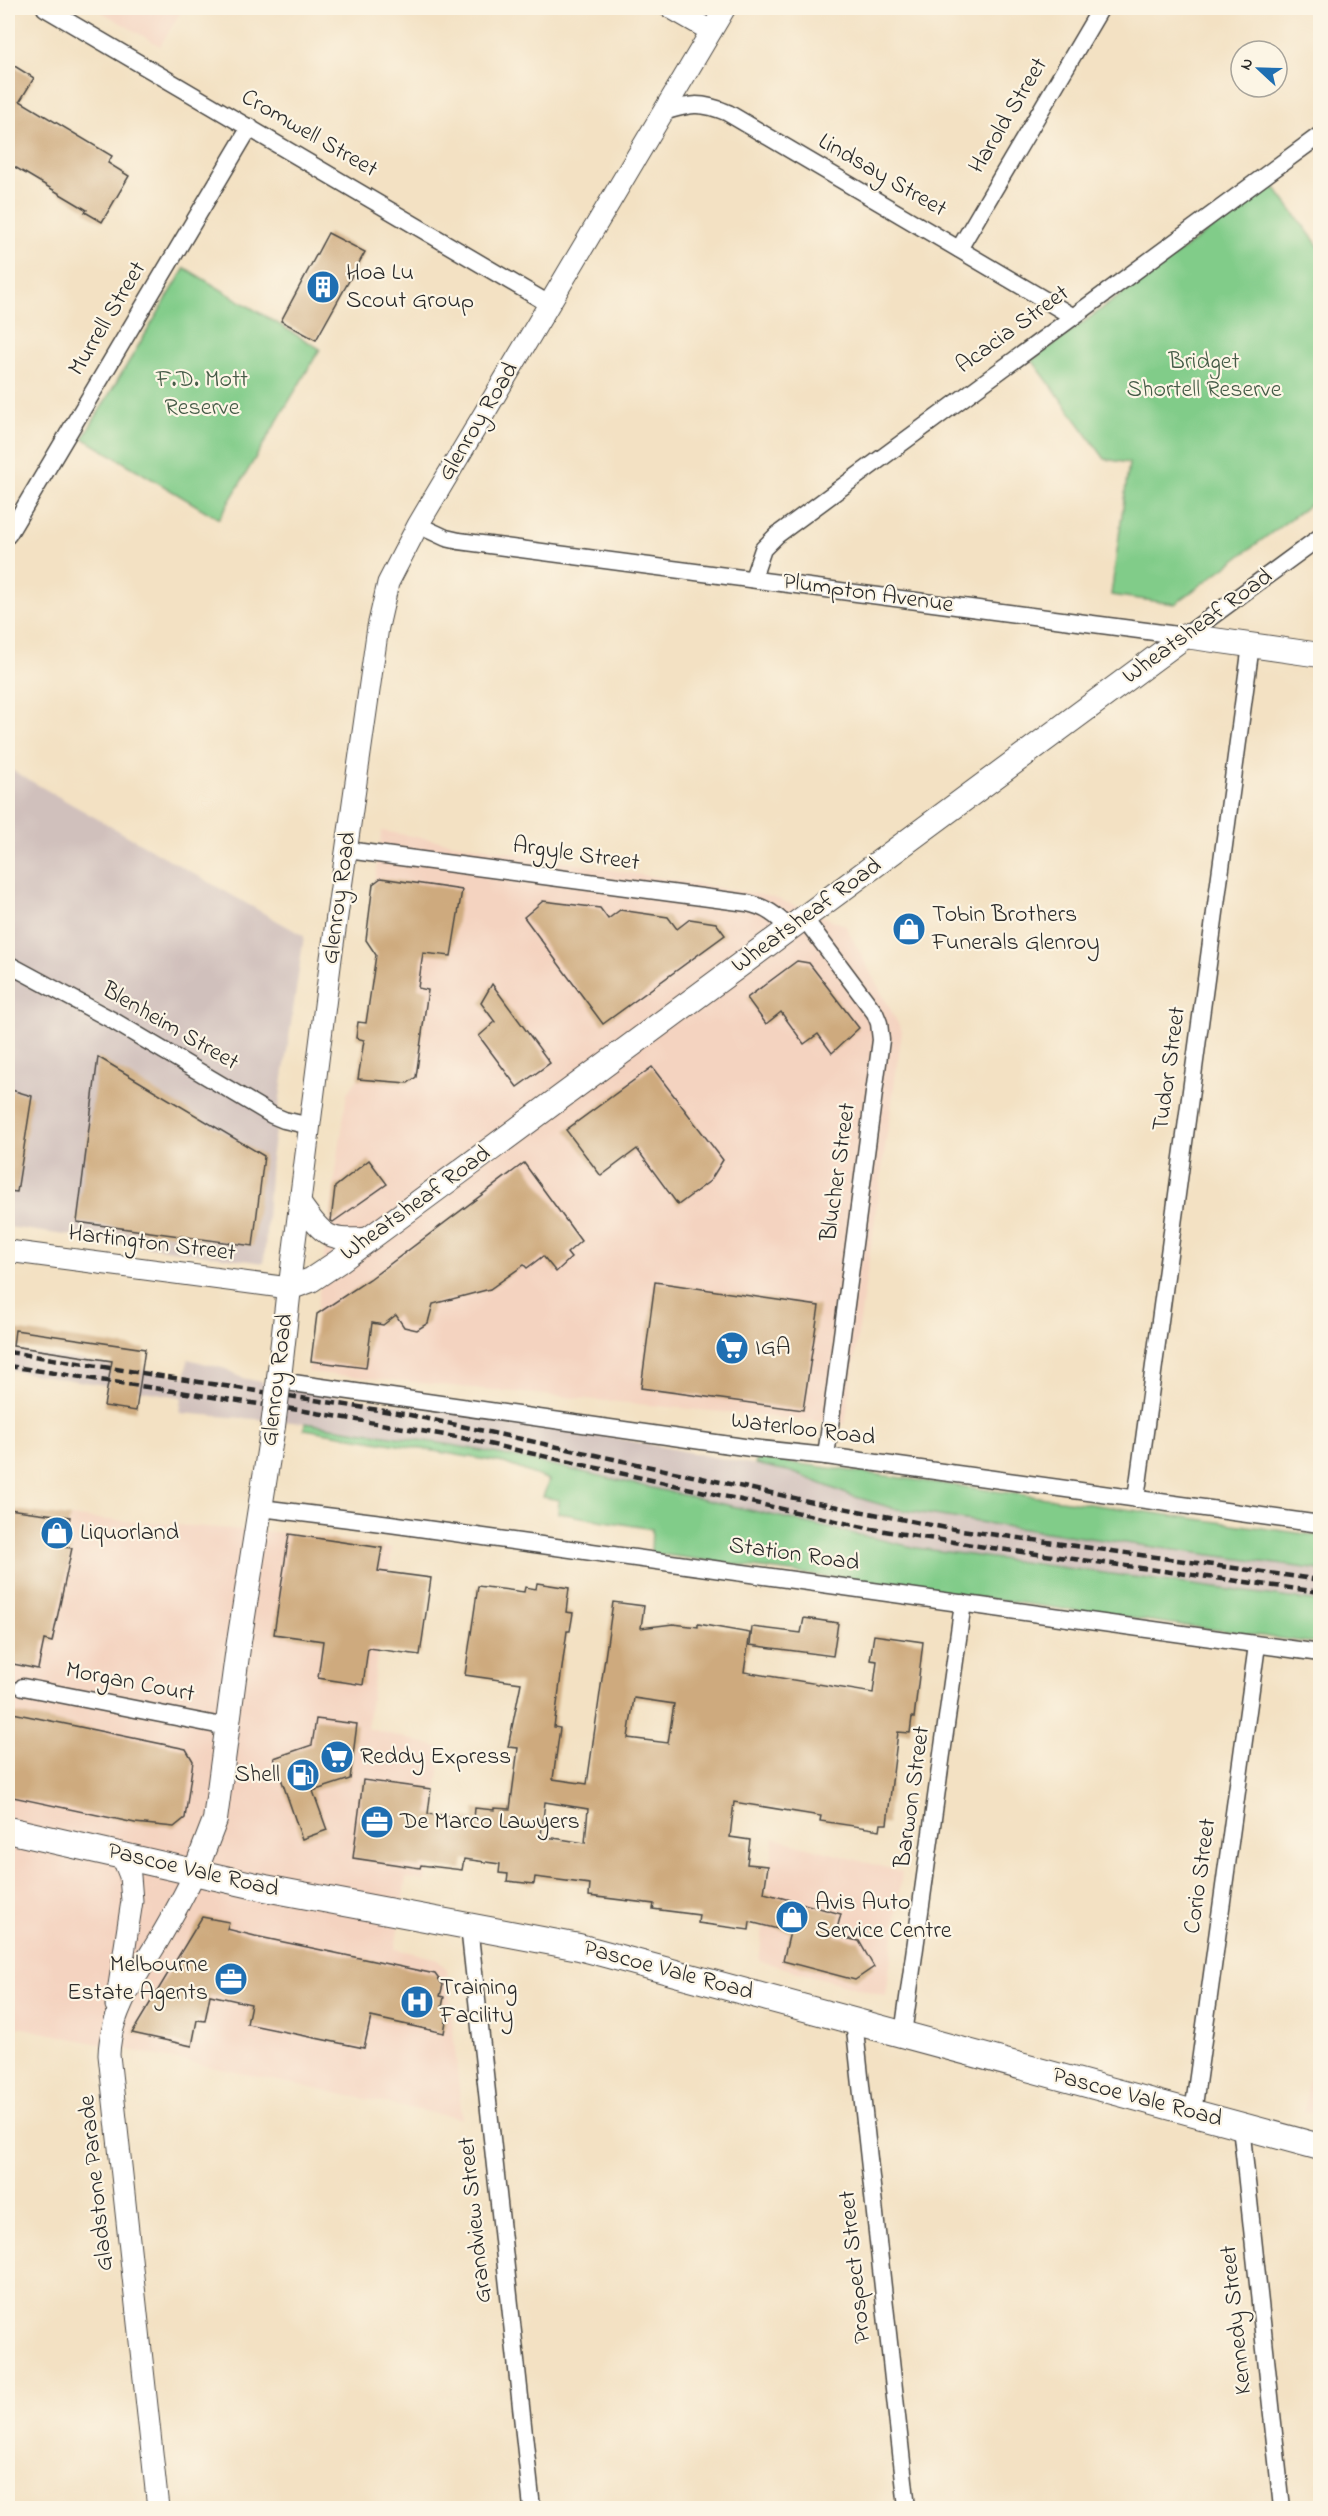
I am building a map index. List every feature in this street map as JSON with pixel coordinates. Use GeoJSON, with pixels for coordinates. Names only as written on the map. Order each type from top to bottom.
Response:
{"type":"FeatureCollection","features":[{"type":"Feature","properties":{"kind":"main road","name":"Plumpton Avenue"},"geometry":{"type":"LineString","coordinates":[[1185,636],[1320,656]]}},
{"type":"Feature","properties":{"kind":"main road","name":"Wheatsheaf Road"},"geometry":{"type":"LineString","coordinates":[[289,1288],[311,1280],[371,1238],[1185,636]]}},
{"type":"Feature","properties":{"kind":"main road","name":"Glenroy Road"},"geometry":{"type":"LineString","coordinates":[[195,1872],[215,1820],[279,1384],[289,1288]]}},
{"type":"Feature","properties":{"kind":"main road","name":"Pascoe Vale Road"},"geometry":{"type":"LineString","coordinates":[[8,1830],[286,1892],[579,1947],[1320,2147]]}},
{"type":"Feature","properties":{"kind":"street","name":"Cromwell Street"},"geometry":{"type":"LineString","coordinates":[[45,8],[549,304]]}},
{"type":"Feature","properties":{"kind":"street"},"geometry":{"type":"LineString","coordinates":[[671,8],[711,31]]}},
{"type":"Feature","properties":{"kind":"street","name":"Glenroy Road"},"geometry":{"type":"LineString","coordinates":[[289,1288],[346,850],[382,605],[388,583],[418,525],[725,8]]}},
{"type":"Feature","properties":{"kind":"street","name":"Harold Street"},"geometry":{"type":"LineString","coordinates":[[959,249],[1101,8]]}},
{"type":"Feature","properties":{"kind":"street","name":"Lindsay Street"},"geometry":{"type":"LineString","coordinates":[[661,113],[686,105],[701,104],[728,113],[1072,316]]}},
{"type":"Feature","properties":{"kind":"street","name":"Murrell Street"},"geometry":{"type":"LineString","coordinates":[[8,535],[250,127]]}},
{"type":"Feature","properties":{"kind":"street","name":"Acacia Street"},"geometry":{"type":"LineString","coordinates":[[753,578],[768,542],[1320,135]]}},
{"type":"Feature","properties":{"kind":"street","name":"Plumpton Avenue"},"geometry":{"type":"LineString","coordinates":[[418,525],[446,538],[459,541],[1185,636]]}},
{"type":"Feature","properties":{"kind":"street","name":"Wheatsheaf Road"},"geometry":{"type":"LineString","coordinates":[[1185,636],[1320,537]]}},
{"type":"Feature","properties":{"kind":"street","name":"Tudor Street"},"geometry":{"type":"LineString","coordinates":[[1136,1499],[1251,645]]}},
{"type":"Feature","properties":{"kind":"street","name":"Argyle Street"},"geometry":{"type":"LineString","coordinates":[[346,850],[747,903],[762,906],[797,924]]}},
{"type":"Feature","properties":{"kind":"street","name":"Blucher Street"},"geometry":{"type":"LineString","coordinates":[[797,924],[875,1013],[881,1040],[826,1456]]}},
{"type":"Feature","properties":{"kind":"street","name":"Blenheim Street"},"geometry":{"type":"LineString","coordinates":[[8,964],[112,1020],[272,1115],[310,1126]]}},
{"type":"Feature","properties":{"kind":"street"},"geometry":{"type":"LineString","coordinates":[[300,1203],[319,1229],[328,1236],[344,1240],[371,1238]]}},
{"type":"Feature","properties":{"kind":"street","name":"Hartington Street"},"geometry":{"type":"LineString","coordinates":[[8,1251],[289,1288]]}},
{"type":"Feature","properties":{"kind":"street","name":"Waterloo Road"},"geometry":{"type":"LineString","coordinates":[[279,1384],[1320,1524]]}},
{"type":"Feature","properties":{"kind":"street","name":"Station Road"},"geometry":{"type":"LineString","coordinates":[[261,1508],[1320,1653]]}},
{"type":"Feature","properties":{"kind":"street","name":"Barwon Street"},"geometry":{"type":"LineString","coordinates":[[903,2034],[963,1603]]}},
{"type":"Feature","properties":{"kind":"street","name":"Corio Street"},"geometry":{"type":"LineString","coordinates":[[1192,2113],[1257,1645]]}},
{"type":"Feature","properties":{"kind":"street","name":"Morgan Court"},"geometry":{"type":"LineString","coordinates":[[23,1687],[227,1727]]}},
{"type":"Feature","properties":{"kind":"street"},"geometry":{"type":"LineString","coordinates":[[113,2023],[132,1901],[130,1876],[122,1856]]}},
{"type":"Feature","properties":{"kind":"street","name":"Gladstone Parade"},"geometry":{"type":"LineString","coordinates":[[158,2508],[109,2055],[113,2023],[125,1997],[176,1910],[195,1872]]}},
{"type":"Feature","properties":{"kind":"street","name":"Grandview Street"},"geometry":{"type":"LineString","coordinates":[[469,1926],[532,2508]]}},
{"type":"Feature","properties":{"kind":"street","name":"Prospect Street"},"geometry":{"type":"LineString","coordinates":[[854,2021],[907,2508]]}},
{"type":"Feature","properties":{"kind":"street","name":"Kennedy Street"},"geometry":{"type":"LineString","coordinates":[[1241,2126],[1282,2508]]}},
{"type":"Feature","properties":{"kind":"shaded area"},"geometry":{"type":"Polygon","coordinates":[[[95,8],[183,8],[160,46],[95,8]]]}},
{"type":"Feature","properties":{"kind":"shaded area"},"geometry":{"type":"Polygon","coordinates":[[[8,768],[304,936],[271,1159],[264,1263],[8,1227],[8,768]]]}},
{"type":"Feature","properties":{"kind":"shaded area"},"geometry":{"type":"Polygon","coordinates":[[[382,831],[772,897],[845,925],[902,1031],[845,1424],[308,1372],[347,1093],[358,1079],[377,947],[369,945],[366,940],[382,831]]]}},
{"type":"Feature","properties":{"kind":"shaded area"},"geometry":{"type":"Polygon","coordinates":[[[8,1349],[185,1376],[188,1359],[226,1369],[242,1378],[317,1393],[564,1428],[792,1472],[849,1495],[896,1509],[1320,1570],[1320,1602],[917,1548],[452,1445],[305,1423],[180,1413],[182,1397],[8,1370],[8,1349]]]}},
{"type":"Feature","properties":{"kind":"shaded area"},"geometry":{"type":"Polygon","coordinates":[[[8,1509],[70,1517],[288,1533],[392,1548],[367,1728],[442,1748],[425,1881],[406,1878],[395,1949],[435,1958],[447,1969],[462,2119],[8,2025],[8,1509]]]}},
{"type":"Feature","properties":{"kind":"shaded area"},"geometry":{"type":"Polygon","coordinates":[[[774,1838],[902,1872],[886,1996],[759,1961],[774,1838]]]}},
{"type":"Feature","properties":{"kind":"shaded area"},"geometry":{"type":"Polygon","coordinates":[[[1320,1998],[1318,2100],[1320,2101],[1320,2116],[1304,2112],[1320,1998]]]}},
{"type":"Feature","properties":{"kind":"green space","name":"Bridget Shortell Reserve"},"geometry":{"type":"Polygon","coordinates":[[[1272,184],[1320,248],[1320,497],[1175,604],[1111,595],[1129,463],[1105,459],[1032,360],[1272,184]]]}},
{"type":"Feature","properties":{"kind":"green space","name":"F.D. Mott Reserve"},"geometry":{"type":"Polygon","coordinates":[[[185,268],[320,349],[219,519],[83,438],[185,268]]]}},
{"type":"Feature","properties":{"kind":"green space"},"geometry":{"type":"Polygon","coordinates":[[[305,1423],[452,1445],[529,1460],[917,1548],[1320,1602],[1320,1644],[651,1553],[652,1529],[558,1513],[559,1500],[543,1497],[549,1480],[504,1463],[304,1429],[305,1423]]]}},
{"type":"Feature","properties":{"kind":"green space"},"geometry":{"type":"Polygon","coordinates":[[[757,1458],[1320,1536],[1320,1570],[896,1509],[849,1495],[792,1472],[755,1464],[757,1458]]]}},
{"type":"Feature","properties":{"kind":"building"},"geometry":{"type":"Polygon","coordinates":[[[8,62],[34,78],[20,101],[112,156],[108,163],[129,176],[102,222],[85,212],[87,210],[8,163],[8,62]]]}},
{"type":"Feature","properties":{"kind":"building","name":"Hoa Lu Scout Group"},"geometry":{"type":"Polygon","coordinates":[[[328,233],[365,252],[316,340],[281,321],[328,233]]]}},
{"type":"Feature","properties":{"kind":"building"},"geometry":{"type":"Polygon","coordinates":[[[381,878],[462,890],[451,956],[423,953],[418,988],[428,990],[416,1077],[408,1083],[358,1079],[364,1040],[356,1038],[358,1022],[366,1023],[376,955],[366,940],[373,884],[381,878]]]}},
{"type":"Feature","properties":{"kind":"building"},"geometry":{"type":"Polygon","coordinates":[[[543,901],[600,908],[608,919],[620,910],[668,917],[677,929],[690,919],[716,923],[725,935],[603,1024],[524,917],[543,901]]]}},
{"type":"Feature","properties":{"kind":"building"},"geometry":{"type":"Polygon","coordinates":[[[797,961],[809,963],[859,1028],[832,1053],[818,1034],[804,1044],[781,1012],[766,1024],[747,998],[797,961]]]}},
{"type":"Feature","properties":{"kind":"building"},"geometry":{"type":"Polygon","coordinates":[[[492,984],[550,1063],[517,1087],[479,1036],[495,1022],[481,1003],[492,984]]]}},
{"type":"Feature","properties":{"kind":"building"},"geometry":{"type":"Polygon","coordinates":[[[98,1057],[264,1156],[253,1246],[77,1222],[98,1057]]]}},
{"type":"Feature","properties":{"kind":"building"},"geometry":{"type":"Polygon","coordinates":[[[652,1067],[723,1160],[710,1181],[678,1205],[637,1149],[601,1176],[566,1130],[652,1067]]]}},
{"type":"Feature","properties":{"kind":"building"},"geometry":{"type":"Polygon","coordinates":[[[8,1089],[32,1096],[17,1192],[8,1191],[8,1089]]]}},
{"type":"Feature","properties":{"kind":"building"},"geometry":{"type":"Polygon","coordinates":[[[369,1160],[387,1184],[333,1222],[331,1221],[335,1187],[369,1160]]]}},
{"type":"Feature","properties":{"kind":"building"},"geometry":{"type":"Polygon","coordinates":[[[524,1163],[581,1241],[567,1253],[571,1258],[556,1272],[543,1256],[527,1268],[524,1265],[490,1289],[433,1304],[428,1323],[417,1330],[404,1327],[396,1315],[383,1325],[372,1323],[366,1368],[311,1361],[317,1314],[370,1279],[524,1163]]]}},
{"type":"Feature","properties":{"kind":"building"},"geometry":{"type":"Polygon","coordinates":[[[655,1282],[819,1306],[803,1410],[641,1388],[655,1282]]]}},
{"type":"Feature","properties":{"kind":"building"},"geometry":{"type":"Polygon","coordinates":[[[15,1330],[145,1349],[136,1411],[104,1406],[112,1361],[13,1346],[15,1330]]]}},
{"type":"Feature","properties":{"kind":"building"},"geometry":{"type":"Polygon","coordinates":[[[8,1509],[70,1517],[64,1547],[72,1548],[52,1642],[44,1640],[38,1669],[8,1663],[8,1509]]]}},
{"type":"Feature","properties":{"kind":"building"},"geometry":{"type":"Polygon","coordinates":[[[289,1534],[382,1548],[378,1571],[431,1578],[420,1655],[368,1648],[363,1685],[318,1678],[323,1641],[274,1634],[289,1534]]]}},
{"type":"Feature","properties":{"kind":"building"},"geometry":{"type":"Polygon","coordinates":[[[537,1583],[569,1588],[566,1612],[573,1613],[570,1631],[567,1631],[554,1727],[560,1728],[553,1779],[587,1784],[613,1602],[644,1606],[641,1628],[673,1624],[698,1627],[698,1624],[750,1633],[744,1672],[873,1693],[877,1661],[870,1660],[874,1635],[923,1642],[914,1718],[912,1717],[910,1733],[898,1732],[887,1824],[881,1824],[880,1830],[820,1821],[821,1816],[734,1802],[730,1837],[750,1840],[747,1864],[768,1866],[764,1893],[841,1914],[835,1936],[859,1941],[874,1967],[855,1980],[783,1961],[790,1932],[750,1922],[749,1930],[698,1923],[699,1915],[653,1909],[654,1904],[589,1896],[590,1884],[535,1877],[534,1884],[507,1881],[508,1874],[499,1873],[500,1864],[464,1859],[462,1870],[421,1865],[420,1868],[353,1858],[363,1780],[431,1789],[428,1814],[474,1819],[475,1808],[510,1809],[518,1748],[508,1747],[521,1683],[465,1675],[478,1586],[524,1592],[525,1587],[536,1589],[537,1583]],[[634,1698],[628,1738],[668,1743],[674,1704],[634,1698]],[[545,1802],[541,1836],[585,1843],[588,1809],[545,1802]]]}},
{"type":"Feature","properties":{"kind":"building"},"geometry":{"type":"Polygon","coordinates":[[[804,1618],[838,1623],[833,1656],[750,1645],[752,1627],[801,1633],[804,1618]]]}},
{"type":"Feature","properties":{"kind":"building"},"geometry":{"type":"Polygon","coordinates":[[[8,1712],[186,1749],[193,1761],[185,1818],[174,1827],[135,1823],[8,1796],[8,1712]]]}},
{"type":"Feature","properties":{"kind":"building"},"geometry":{"type":"Polygon","coordinates":[[[316,1719],[357,1724],[350,1779],[313,1791],[327,1830],[302,1839],[274,1758],[312,1745],[316,1719]]]}},
{"type":"Feature","properties":{"kind":"building"},"geometry":{"type":"Polygon","coordinates":[[[202,1917],[229,1922],[227,1929],[255,1936],[435,1974],[443,1985],[440,1996],[444,1997],[442,2007],[448,2009],[444,2033],[371,2017],[364,2048],[247,2024],[251,2004],[210,1995],[205,2021],[197,2020],[192,2046],[132,2033],[202,1917]]]}},
{"type":"Feature","properties":{"kind":"railway"},"geometry":{"type":"LineString","coordinates":[[8,1352],[410,1415],[822,1504],[947,1528],[1320,1580]]}},
{"type":"Feature","properties":{"kind":"railway"},"geometry":{"type":"LineString","coordinates":[[8,1366],[305,1411],[462,1438],[872,1529],[985,1547],[1320,1592]]}},
{"type":"Feature","properties":{"kind":"place","name":"Hoa Lu Scout Group"},"geometry":{"type":"Point","coordinates":[323,287]}},
{"type":"Feature","properties":{"kind":"place","name":"Tobin Brothers Funerals Glenroy"},"geometry":{"type":"Point","coordinates":[909,929]}},
{"type":"Feature","properties":{"kind":"place","name":"IGA"},"geometry":{"type":"Point","coordinates":[732,1348]}},
{"type":"Feature","properties":{"kind":"place","name":"Liquorland"},"geometry":{"type":"Point","coordinates":[57,1533]}},
{"type":"Feature","properties":{"kind":"place","name":"Reddy Express"},"geometry":{"type":"Point","coordinates":[337,1757]}},
{"type":"Feature","properties":{"kind":"place","name":"Shell"},"geometry":{"type":"Point","coordinates":[303,1775]}},
{"type":"Feature","properties":{"kind":"place","name":"De Marco Lawyers"},"geometry":{"type":"Point","coordinates":[377,1822]}},
{"type":"Feature","properties":{"kind":"place","name":"Avis Auto Service Centre"},"geometry":{"type":"Point","coordinates":[792,1917]}},
{"type":"Feature","properties":{"kind":"place","name":"Melbourne Estate Agents"},"geometry":{"type":"Point","coordinates":[231,1979]}},
{"type":"Feature","properties":{"kind":"place","name":"Training Facility"},"geometry":{"type":"Point","coordinates":[417,2002]}}]}
